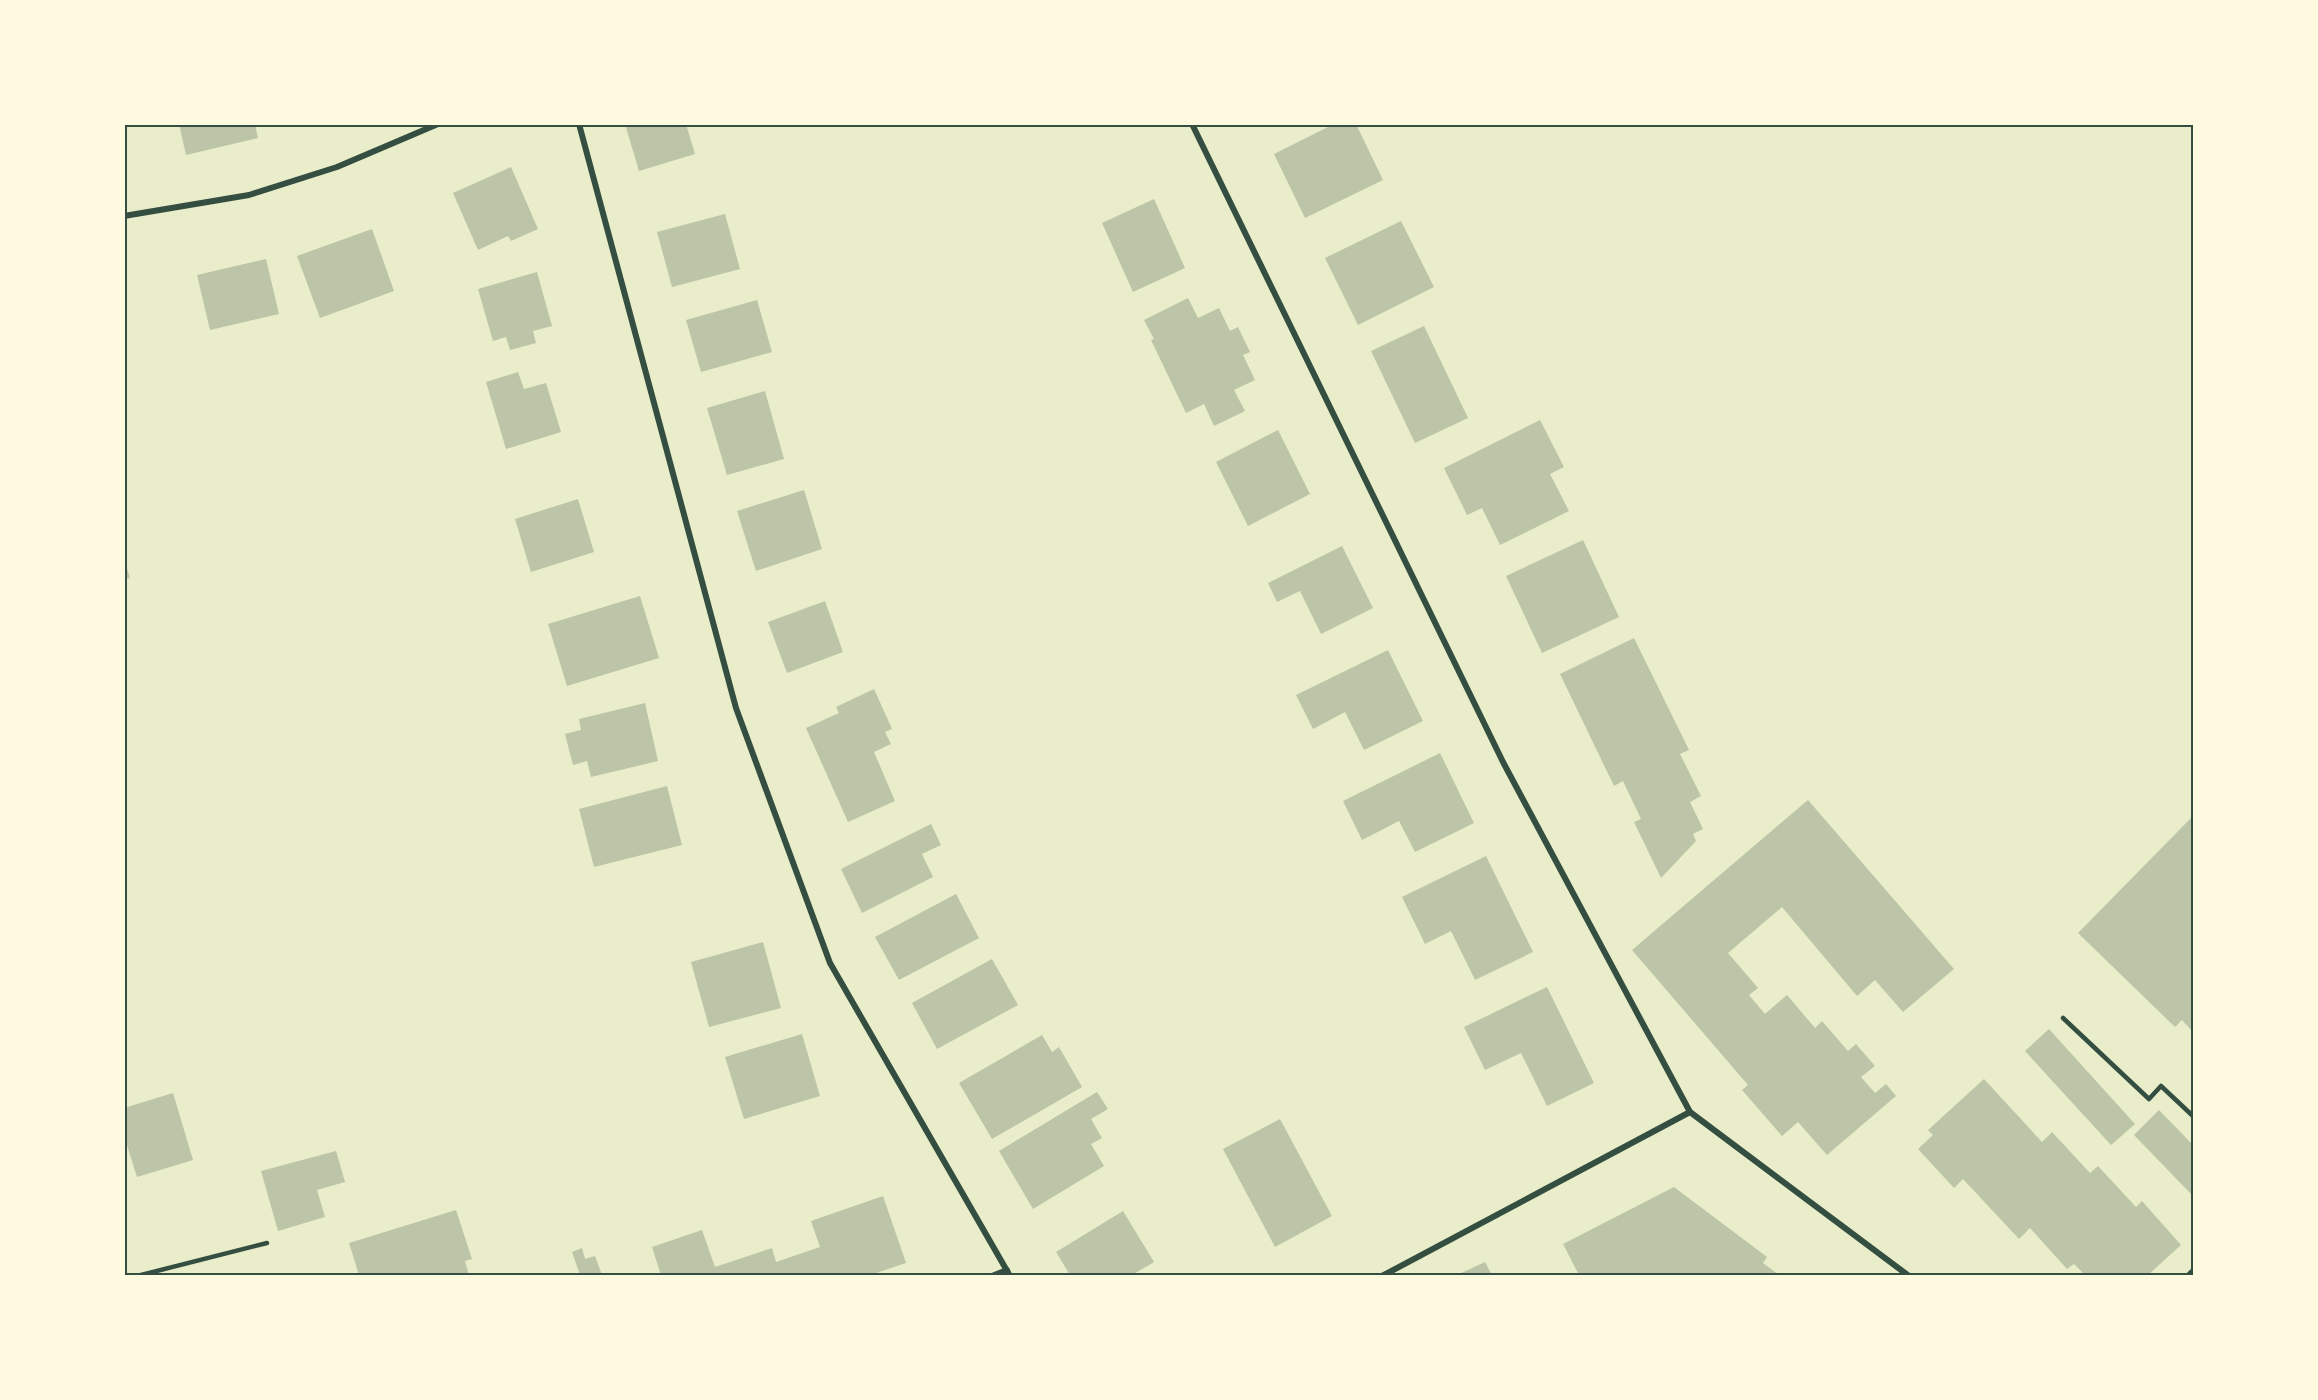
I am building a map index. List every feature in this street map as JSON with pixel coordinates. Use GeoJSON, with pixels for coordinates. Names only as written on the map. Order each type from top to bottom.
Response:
{"type":"FeatureCollection","features":[{"type":"Feature","properties":{"kind":"street"},"geometry":{"type":"LineString","coordinates":[[124,216],[249,195],[337,167],[410,138],[438,124]]}},
{"type":"Feature","properties":{"kind":"street"},"geometry":{"type":"LineString","coordinates":[[579,124],[736,708],[830,963],[1008,1273],[993,1275]]}},
{"type":"Feature","properties":{"kind":"street"},"geometry":{"type":"LineString","coordinates":[[1192,124],[1503,762],[1690,1112],[1909,1275]]}},
{"type":"Feature","properties":{"kind":"street"},"geometry":{"type":"LineString","coordinates":[[1382,1275],[1690,1112]]}},
{"type":"Feature","properties":{"kind":"lane"},"geometry":{"type":"LineString","coordinates":[[2063,1018],[2149,1099],[2161,1086],[2193,1117]]}},
{"type":"Feature","properties":{"kind":"lane"},"geometry":{"type":"LineString","coordinates":[[137,1275],[267,1243]]}},
{"type":"Feature","properties":{"kind":"lane"},"geometry":{"type":"LineString","coordinates":[[2187,1275],[2193,1269]]}},
{"type":"Feature","properties":{"kind":"building"},"geometry":{"type":"Polygon","coordinates":[[[179,124],[255,124],[258,138],[186,155],[179,124]]]}},
{"type":"Feature","properties":{"kind":"building"},"geometry":{"type":"Polygon","coordinates":[[[625,124],[686,124],[695,154],[639,171],[625,124]]]}},
{"type":"Feature","properties":{"kind":"building"},"geometry":{"type":"Polygon","coordinates":[[[1334,124],[1356,124],[1383,180],[1305,218],[1274,154],[1334,124]]]}},
{"type":"Feature","properties":{"kind":"building"},"geometry":{"type":"Polygon","coordinates":[[[511,167],[538,229],[511,241],[508,236],[478,250],[453,193],[511,167]]]}},
{"type":"Feature","properties":{"kind":"building"},"geometry":{"type":"Polygon","coordinates":[[[1154,199],[1185,268],[1133,292],[1102,223],[1154,199]]]}},
{"type":"Feature","properties":{"kind":"building"},"geometry":{"type":"Polygon","coordinates":[[[725,214],[740,269],[672,287],[657,232],[725,214]]]}},
{"type":"Feature","properties":{"kind":"building"},"geometry":{"type":"Polygon","coordinates":[[[1401,221],[1434,287],[1358,325],[1325,258],[1401,221]]]}},
{"type":"Feature","properties":{"kind":"building"},"geometry":{"type":"Polygon","coordinates":[[[372,229],[394,291],[320,318],[297,256],[372,229]]]}},
{"type":"Feature","properties":{"kind":"building"},"geometry":{"type":"Polygon","coordinates":[[[266,259],[279,314],[210,330],[197,275],[266,259]]]}},
{"type":"Feature","properties":{"kind":"building"},"geometry":{"type":"Polygon","coordinates":[[[537,272],[552,326],[533,331],[536,343],[510,350],[506,337],[493,341],[478,289],[537,272]]]}},
{"type":"Feature","properties":{"kind":"building"},"geometry":{"type":"Polygon","coordinates":[[[1188,298],[1198,318],[1219,308],[1230,331],[1238,327],[1250,352],[1243,355],[1255,380],[1234,390],[1245,411],[1214,426],[1204,404],[1186,413],[1151,340],[1154,339],[1144,320],[1188,298]]]}},
{"type":"Feature","properties":{"kind":"building"},"geometry":{"type":"Polygon","coordinates":[[[757,300],[772,352],[701,372],[686,320],[757,300]]]}},
{"type":"Feature","properties":{"kind":"building"},"geometry":{"type":"Polygon","coordinates":[[[1424,326],[1468,418],[1415,443],[1371,351],[1424,326]]]}},
{"type":"Feature","properties":{"kind":"building"},"geometry":{"type":"Polygon","coordinates":[[[518,372],[524,389],[546,383],[561,432],[506,449],[486,382],[518,372]]]}},
{"type":"Feature","properties":{"kind":"building"},"geometry":{"type":"Polygon","coordinates":[[[765,391],[784,459],[727,475],[707,408],[765,391]]]}},
{"type":"Feature","properties":{"kind":"building"},"geometry":{"type":"Polygon","coordinates":[[[1540,420],[1564,467],[1550,474],[1569,511],[1500,545],[1482,508],[1467,515],[1444,468],[1540,420]]]}},
{"type":"Feature","properties":{"kind":"building"},"geometry":{"type":"Polygon","coordinates":[[[1278,430],[1310,494],[1248,526],[1216,462],[1278,430]]]}},
{"type":"Feature","properties":{"kind":"building"},"geometry":{"type":"Polygon","coordinates":[[[804,490],[822,549],[756,571],[737,511],[804,490]]]}},
{"type":"Feature","properties":{"kind":"building"},"geometry":{"type":"Polygon","coordinates":[[[578,499],[594,552],[531,572],[515,519],[578,499]]]}},
{"type":"Feature","properties":{"kind":"building"},"geometry":{"type":"Polygon","coordinates":[[[1583,540],[1619,617],[1542,653],[1506,576],[1583,540]]]}},
{"type":"Feature","properties":{"kind":"building"},"geometry":{"type":"Polygon","coordinates":[[[1342,546],[1373,608],[1321,634],[1300,591],[1277,602],[1268,583],[1342,546]]]}},
{"type":"Feature","properties":{"kind":"building"},"geometry":{"type":"Polygon","coordinates":[[[124,559],[130,578],[124,579],[124,559]]]}},
{"type":"Feature","properties":{"kind":"building"},"geometry":{"type":"Polygon","coordinates":[[[640,596],[659,658],[567,686],[548,624],[640,596]]]}},
{"type":"Feature","properties":{"kind":"building"},"geometry":{"type":"Polygon","coordinates":[[[825,601],[843,652],[787,673],[768,622],[825,601]]]}},
{"type":"Feature","properties":{"kind":"building"},"geometry":{"type":"Polygon","coordinates":[[[1634,638],[1689,750],[1680,754],[1701,796],[1690,802],[1703,829],[1693,834],[1696,841],[1661,878],[1634,822],[1641,819],[1623,781],[1614,786],[1560,674],[1634,638]]]}},
{"type":"Feature","properties":{"kind":"building"},"geometry":{"type":"Polygon","coordinates":[[[1388,650],[1423,721],[1364,750],[1345,712],[1313,729],[1296,695],[1388,650]]]}},
{"type":"Feature","properties":{"kind":"building"},"geometry":{"type":"Polygon","coordinates":[[[874,689],[892,729],[885,732],[891,744],[874,752],[895,801],[848,822],[806,728],[839,713],[836,707],[874,689]]]}},
{"type":"Feature","properties":{"kind":"building"},"geometry":{"type":"Polygon","coordinates":[[[645,703],[658,761],[591,777],[587,761],[573,765],[565,734],[581,730],[579,719],[645,703]]]}},
{"type":"Feature","properties":{"kind":"building"},"geometry":{"type":"Polygon","coordinates":[[[1440,753],[1474,823],[1415,852],[1399,821],[1362,840],[1343,801],[1440,753]]]}},
{"type":"Feature","properties":{"kind":"building"},"geometry":{"type":"Polygon","coordinates":[[[667,786],[682,845],[594,867],[579,809],[667,786]]]}},
{"type":"Feature","properties":{"kind":"building"},"geometry":{"type":"Polygon","coordinates":[[[1808,800],[1954,969],[1903,1012],[1875,980],[1857,996],[1782,907],[1728,953],[1758,988],[1749,995],[1765,1014],[1787,995],[1815,1028],[1822,1021],[1848,1051],[1856,1044],[1875,1066],[1861,1077],[1875,1093],[1886,1084],[1896,1096],[1827,1155],[1798,1122],[1782,1136],[1742,1090],[1748,1085],[1632,950],[1808,800]]]}},
{"type":"Feature","properties":{"kind":"building"},"geometry":{"type":"Polygon","coordinates":[[[2193,816],[2193,1032],[2182,1020],[2175,1027],[2078,933],[2193,816]]]}},
{"type":"Feature","properties":{"kind":"building"},"geometry":{"type":"Polygon","coordinates":[[[931,824],[941,845],[922,854],[933,877],[862,913],[841,869],[931,824]]]}},
{"type":"Feature","properties":{"kind":"building"},"geometry":{"type":"Polygon","coordinates":[[[1486,856],[1533,952],[1475,980],[1451,931],[1425,944],[1402,897],[1486,856]]]}},
{"type":"Feature","properties":{"kind":"building"},"geometry":{"type":"Polygon","coordinates":[[[956,894],[979,938],[899,980],[875,937],[956,894]]]}},
{"type":"Feature","properties":{"kind":"building"},"geometry":{"type":"Polygon","coordinates":[[[763,942],[781,1008],[709,1027],[691,962],[763,942]]]}},
{"type":"Feature","properties":{"kind":"building"},"geometry":{"type":"Polygon","coordinates":[[[992,959],[1018,1005],[937,1049],[912,1003],[992,959]]]}},
{"type":"Feature","properties":{"kind":"building"},"geometry":{"type":"Polygon","coordinates":[[[1547,987],[1594,1083],[1547,1106],[1521,1053],[1485,1070],[1464,1027],[1547,987]]]}},
{"type":"Feature","properties":{"kind":"building"},"geometry":{"type":"Polygon","coordinates":[[[2049,1029],[2135,1124],[2111,1145],[2025,1051],[2049,1029]]]}},
{"type":"Feature","properties":{"kind":"building"},"geometry":{"type":"Polygon","coordinates":[[[802,1034],[820,1096],[744,1119],[725,1057],[802,1034]]]}},
{"type":"Feature","properties":{"kind":"building"},"geometry":{"type":"Polygon","coordinates":[[[1042,1035],[1052,1052],[1059,1047],[1082,1087],[992,1139],[959,1083],[1042,1035]]]}},
{"type":"Feature","properties":{"kind":"building"},"geometry":{"type":"Polygon","coordinates":[[[1984,1079],[2042,1142],[2052,1132],[2090,1173],[2098,1166],[2136,1207],[2142,1201],[2181,1245],[2148,1275],[2085,1275],[2074,1264],[2067,1269],[2030,1228],[2019,1239],[1963,1179],[1954,1188],[1918,1149],[1933,1135],[1928,1130],[1984,1079]]]}},
{"type":"Feature","properties":{"kind":"building"},"geometry":{"type":"Polygon","coordinates":[[[1097,1092],[1108,1109],[1091,1119],[1102,1138],[1091,1144],[1104,1166],[1033,1209],[999,1151],[1097,1092]]]}},
{"type":"Feature","properties":{"kind":"building"},"geometry":{"type":"Polygon","coordinates":[[[173,1093],[193,1160],[137,1177],[124,1136],[124,1108],[173,1093]]]}},
{"type":"Feature","properties":{"kind":"building"},"geometry":{"type":"Polygon","coordinates":[[[2159,1110],[2193,1145],[2193,1196],[2134,1135],[2159,1110]]]}},
{"type":"Feature","properties":{"kind":"building"},"geometry":{"type":"Polygon","coordinates":[[[1280,1119],[1332,1216],[1275,1247],[1223,1149],[1280,1119]]]}},
{"type":"Feature","properties":{"kind":"building"},"geometry":{"type":"Polygon","coordinates":[[[336,1151],[345,1182],[317,1190],[325,1217],[278,1231],[261,1171],[336,1151]]]}},
{"type":"Feature","properties":{"kind":"building"},"geometry":{"type":"Polygon","coordinates":[[[1674,1187],[1767,1257],[1763,1263],[1779,1275],[1579,1275],[1563,1244],[1674,1187]]]}},
{"type":"Feature","properties":{"kind":"building"},"geometry":{"type":"Polygon","coordinates":[[[883,1196],[906,1263],[870,1275],[718,1275],[717,1273],[661,1275],[652,1247],[702,1230],[715,1267],[772,1248],[776,1262],[820,1247],[811,1221],[883,1196]]]}},
{"type":"Feature","properties":{"kind":"building"},"geometry":{"type":"Polygon","coordinates":[[[456,1210],[472,1259],[465,1261],[469,1275],[359,1275],[349,1243],[456,1210]]]}},
{"type":"Feature","properties":{"kind":"building"},"geometry":{"type":"Polygon","coordinates":[[[1123,1211],[1154,1262],[1132,1275],[1070,1275],[1056,1252],[1123,1211]]]}},
{"type":"Feature","properties":{"kind":"building"},"geometry":{"type":"Polygon","coordinates":[[[582,1248],[585,1259],[595,1256],[602,1275],[580,1275],[572,1252],[582,1248]]]}},
{"type":"Feature","properties":{"kind":"building"},"geometry":{"type":"Polygon","coordinates":[[[1485,1262],[1492,1275],[1457,1275],[1485,1262]]]}}]}
